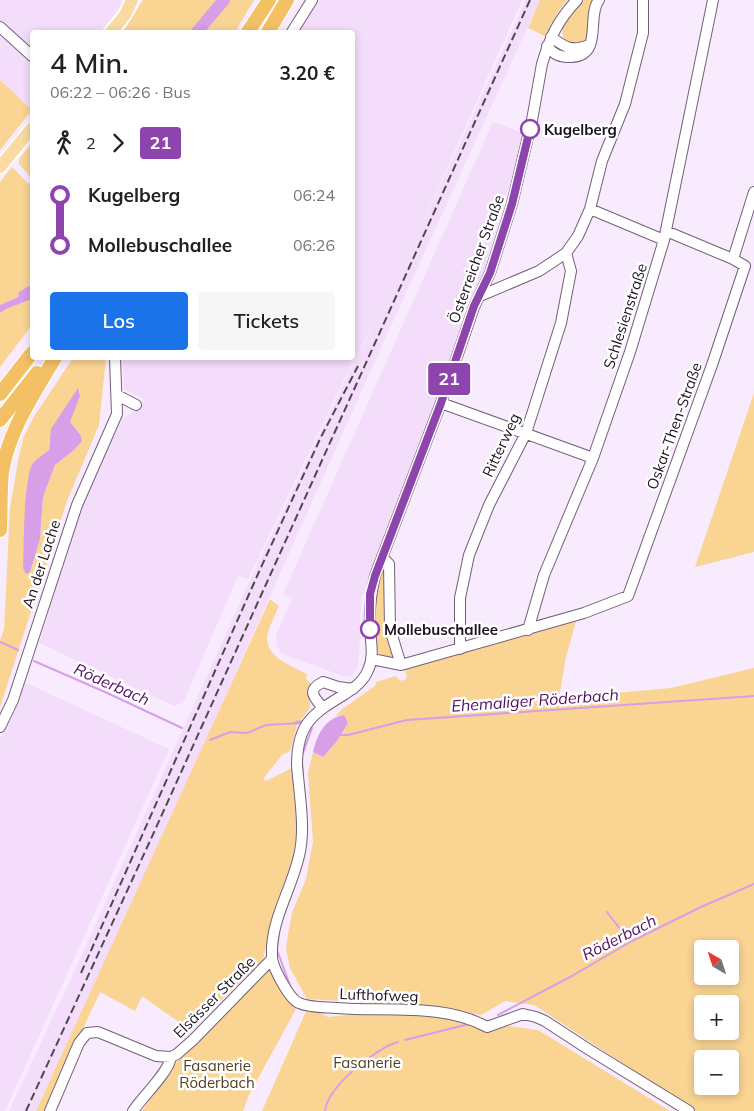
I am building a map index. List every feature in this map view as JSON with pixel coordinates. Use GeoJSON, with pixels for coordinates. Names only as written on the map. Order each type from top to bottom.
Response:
{"type":"FeatureCollection","features":[{"type":"Feature","properties":{"kind":"highway"},"geometry":{"type":"LineString","coordinates":[[249,30],[269,0]]}},
{"type":"Feature","properties":{"kind":"highway"},"geometry":{"type":"LineString","coordinates":[[269,30],[288,0]]}},
{"type":"Feature","properties":{"kind":"highway"},"geometry":{"type":"LineString","coordinates":[[0,394],[30,356]]}},
{"type":"Feature","properties":{"kind":"highway"},"geometry":{"type":"LineString","coordinates":[[0,420],[47,360]]}},
{"type":"Feature","properties":{"kind":"highway"},"geometry":{"type":"LineString","coordinates":[[0,530],[2,474],[5,458],[22,413],[54,360]]}},
{"type":"Feature","properties":{"kind":"main road"},"geometry":{"type":"LineString","coordinates":[[113,30],[132,0]]}},
{"type":"Feature","properties":{"kind":"main road"},"geometry":{"type":"LineString","coordinates":[[0,167],[30,130]]}},
{"type":"Feature","properties":{"kind":"street"},"geometry":{"type":"LineString","coordinates":[[293,30],[312,0]]}},
{"type":"Feature","properties":{"kind":"street","name":"Österreicher Straße"},"geometry":{"type":"LineString","coordinates":[[372,660],[370,594],[382,557],[441,403],[474,306],[490,273],[521,174],[540,73],[549,41],[564,14],[577,0]]}},
{"type":"Feature","properties":{"kind":"street"},"geometry":{"type":"LineString","coordinates":[[540,73],[552,60],[583,53],[590,45],[594,33],[594,9],[599,0]]}},
{"type":"Feature","properties":{"kind":"street"},"geometry":{"type":"LineString","coordinates":[[480,296],[539,271],[566,253],[578,236],[590,210],[602,161],[625,104],[643,33],[643,0]]}},
{"type":"Feature","properties":{"kind":"street","name":"Schlesienstraße"},"geometry":{"type":"LineString","coordinates":[[528,630],[544,575],[594,458],[630,352],[665,235],[713,0]]}},
{"type":"Feature","properties":{"kind":"street"},"geometry":{"type":"LineString","coordinates":[[0,27],[30,54]]}},
{"type":"Feature","properties":{"kind":"street"},"geometry":{"type":"LineString","coordinates":[[549,41],[573,49],[580,49],[590,45]]}},
{"type":"Feature","properties":{"kind":"street"},"geometry":{"type":"LineString","coordinates":[[549,41],[557,56],[571,57]]}},
{"type":"Feature","properties":{"kind":"street"},"geometry":{"type":"LineString","coordinates":[[590,210],[734,259],[754,192]]}},
{"type":"Feature","properties":{"kind":"street","name":"Ritterweg"},"geometry":{"type":"LineString","coordinates":[[460,649],[460,598],[469,555],[489,505],[526,433],[560,323],[571,271],[566,253]]}},
{"type":"Feature","properties":{"kind":"street","name":"Oskar-Then-Straße"},"geometry":{"type":"LineString","coordinates":[[528,630],[584,613],[628,596],[712,365],[745,266],[734,259]]}},
{"type":"Feature","properties":{"kind":"street","name":"An der Lache"},"geometry":{"type":"LineString","coordinates":[[0,726],[13,700],[77,505],[117,414],[115,360]]}},
{"type":"Feature","properties":{"kind":"street"},"geometry":{"type":"LineString","coordinates":[[117,395],[136,405],[117,414]]}},
{"type":"Feature","properties":{"kind":"street"},"geometry":{"type":"LineString","coordinates":[[441,403],[594,458]]}},
{"type":"Feature","properties":{"kind":"street"},"geometry":{"type":"LineString","coordinates":[[382,557],[389,564],[390,629],[400,665]]}},
{"type":"Feature","properties":{"kind":"street"},"geometry":{"type":"LineString","coordinates":[[272,959],[272,946],[276,927],[299,857],[301,843],[297,752],[300,737],[312,717],[322,707],[360,683],[368,672],[372,660],[400,665],[528,630]]}},
{"type":"Feature","properties":{"kind":"street"},"geometry":{"type":"LineString","coordinates":[[322,707],[313,696],[313,690],[316,686],[323,682],[353,689]]}},
{"type":"Feature","properties":{"kind":"street","name":"Elsässer Straße"},"geometry":{"type":"LineString","coordinates":[[50,1111],[80,1043],[88,1033],[98,1032],[143,1052],[156,1056],[171,1057],[193,1040],[272,959]]}},
{"type":"Feature","properties":{"kind":"street","name":"Lufthofweg"},"geometry":{"type":"LineString","coordinates":[[272,959],[286,990],[300,1004],[452,1014],[476,1021],[487,1027],[523,1014],[536,1017],[689,1111]]}},
{"type":"Feature","properties":{"kind":"street"},"geometry":{"type":"LineString","coordinates":[[133,1111],[142,1097],[166,1070],[170,1064],[171,1057]]}},
{"type":"Feature","properties":{"kind":"shaded area"},"geometry":{"type":"Polygon","coordinates":[[[0,0],[118,0],[122,3],[102,30],[30,30],[30,108],[0,80],[0,0]]]}},
{"type":"Feature","properties":{"kind":"shaded area"},"geometry":{"type":"Polygon","coordinates":[[[317,0],[522,0],[411,249],[526,0],[540,0],[379,352],[162,838],[36,1111],[9,1111],[79,961],[250,580],[340,391],[392,288],[355,359],[355,30],[298,30],[317,0]]]}},
{"type":"Feature","properties":{"kind":"shaded area"},"geometry":{"type":"Polygon","coordinates":[[[493,122],[525,133],[482,277],[438,400],[361,599],[359,659],[356,670],[351,676],[346,677],[282,654],[277,646],[276,635],[292,598],[283,594],[493,122]]]}},
{"type":"Feature","properties":{"kind":"shaded area"},"geometry":{"type":"Polygon","coordinates":[[[30,286],[30,300],[0,313],[0,305],[18,297],[19,292],[30,286]]]}},
{"type":"Feature","properties":{"kind":"shaded area"},"geometry":{"type":"Polygon","coordinates":[[[122,360],[355,360],[248,579],[238,576],[183,703],[174,706],[39,643],[84,500],[123,418],[137,410],[144,399],[124,389],[122,360]]]}},
{"type":"Feature","properties":{"kind":"shaded area"},"geometry":{"type":"Polygon","coordinates":[[[78,388],[80,396],[70,422],[80,434],[82,441],[55,465],[43,497],[40,539],[30,572],[26,574],[23,568],[24,529],[30,469],[34,462],[49,450],[51,429],[78,388]]]}},
{"type":"Feature","properties":{"kind":"shaded area"},"geometry":{"type":"Polygon","coordinates":[[[24,682],[169,749],[5,1111],[0,1111],[0,739],[14,713],[24,682]]]}},
{"type":"Feature","properties":{"kind":"shaded area"},"geometry":{"type":"Polygon","coordinates":[[[344,715],[348,723],[337,741],[323,757],[313,752],[323,728],[332,720],[344,715]]]}},
{"type":"Feature","properties":{"kind":"green space"},"geometry":{"type":"Polygon","coordinates":[[[143,0],[254,0],[236,30],[124,30],[143,0]]]}},
{"type":"Feature","properties":{"kind":"green space"},"geometry":{"type":"Polygon","coordinates":[[[540,0],[568,0],[559,10],[545,36],[528,28],[540,0]]]}},
{"type":"Feature","properties":{"kind":"green space"},"geometry":{"type":"Polygon","coordinates":[[[584,0],[594,0],[589,13],[587,39],[582,45],[568,43],[562,32],[563,26],[584,0]]]}},
{"type":"Feature","properties":{"kind":"green space"},"geometry":{"type":"Polygon","coordinates":[[[0,80],[30,108],[30,112],[0,150],[0,80]]]}},
{"type":"Feature","properties":{"kind":"green space"},"geometry":{"type":"Polygon","coordinates":[[[30,145],[30,177],[19,164],[19,159],[30,145]]]}},
{"type":"Feature","properties":{"kind":"green space"},"geometry":{"type":"Polygon","coordinates":[[[12,167],[30,185],[30,286],[18,297],[0,305],[0,182],[12,167]]]}},
{"type":"Feature","properties":{"kind":"green space"},"geometry":{"type":"Polygon","coordinates":[[[30,300],[30,328],[0,367],[0,313],[30,300]]]}},
{"type":"Feature","properties":{"kind":"green space"},"geometry":{"type":"Polygon","coordinates":[[[72,360],[106,360],[99,425],[67,501],[0,707],[0,640],[4,630],[10,508],[24,436],[35,415],[72,360]],[[73,413],[49,441],[49,450],[33,463],[27,483],[23,568],[30,572],[40,539],[43,497],[55,465],[73,451],[80,433],[70,422],[73,413]]]}},
{"type":"Feature","properties":{"kind":"green space"},"geometry":{"type":"Polygon","coordinates":[[[754,393],[754,552],[695,567],[754,393]]]}},
{"type":"Feature","properties":{"kind":"green space"},"geometry":{"type":"Polygon","coordinates":[[[382,566],[386,566],[396,662],[378,653],[375,638],[374,603],[382,566]]]}},
{"type":"Feature","properties":{"kind":"green space"},"geometry":{"type":"Polygon","coordinates":[[[270,599],[279,606],[268,632],[267,640],[269,647],[279,659],[307,674],[306,679],[310,683],[310,708],[297,725],[290,751],[282,755],[263,779],[266,781],[292,768],[297,816],[297,847],[270,930],[263,960],[190,1030],[142,996],[135,1011],[100,992],[45,1111],[36,1111],[270,599]]]}},
{"type":"Feature","properties":{"kind":"green space"},"geometry":{"type":"Polygon","coordinates":[[[577,618],[566,657],[559,698],[671,688],[754,668],[754,1111],[695,1111],[534,1005],[505,1001],[481,1015],[433,1006],[307,999],[290,968],[286,950],[292,913],[306,879],[313,842],[308,773],[313,752],[323,757],[337,741],[348,723],[344,715],[336,716],[342,709],[375,686],[376,682],[396,676],[400,681],[407,679],[405,668],[558,626],[577,618]]]}},
{"type":"Feature","properties":{"kind":"green space","name":"Fasanerie Röderbach"},"geometry":{"type":"Polygon","coordinates":[[[269,970],[274,970],[281,990],[296,1009],[249,1095],[243,1111],[142,1111],[184,1053],[234,1002],[269,970]]]}},
{"type":"Feature","properties":{"kind":"green space","name":"Fasanerie"},"geometry":{"type":"Polygon","coordinates":[[[308,1007],[328,1017],[366,1013],[422,1014],[538,1030],[670,1111],[262,1111],[308,1007]]]}},
{"type":"Feature","properties":{"kind":"waterway"},"geometry":{"type":"LineString","coordinates":[[199,30],[224,0]]}},
{"type":"Feature","properties":{"kind":"waterway","name":"Röderbach"},"geometry":{"type":"LineString","coordinates":[[0,642],[18,650]]}},
{"type":"Feature","properties":{"kind":"waterway","name":"Röderbach"},"geometry":{"type":"LineString","coordinates":[[34,661],[182,728]]}},
{"type":"Feature","properties":{"kind":"waterway","name":"Ehemaliger Röderbach"},"geometry":{"type":"LineString","coordinates":[[339,735],[348,735],[407,720],[754,696]]}},
{"type":"Feature","properties":{"kind":"waterway","name":"Röderbach"},"geometry":{"type":"LineString","coordinates":[[296,722],[303,721]]}},
{"type":"Feature","properties":{"kind":"waterway","name":"Röderbach"},"geometry":{"type":"LineString","coordinates":[[210,740],[230,732],[247,733],[266,725],[302,723]]}},
{"type":"Feature","properties":{"kind":"waterway"},"geometry":{"type":"LineString","coordinates":[[303,753],[311,727]]}},
{"type":"Feature","properties":{"kind":"waterway"},"geometry":{"type":"LineString","coordinates":[[302,762],[303,780]]}},
{"type":"Feature","properties":{"kind":"waterway","name":"Röderbach"},"geometry":{"type":"LineString","coordinates":[[498,1015],[572,976],[630,942],[701,907],[754,884]]}},
{"type":"Feature","properties":{"kind":"waterway"},"geometry":{"type":"LineString","coordinates":[[607,912],[630,942]]}},
{"type":"Feature","properties":{"kind":"waterway"},"geometry":{"type":"LineString","coordinates":[[279,933],[277,950],[291,988]]}},
{"type":"Feature","properties":{"kind":"waterway"},"geometry":{"type":"LineString","coordinates":[[405,1040],[469,1024]]}},
{"type":"Feature","properties":{"kind":"waterway"},"geometry":{"type":"LineString","coordinates":[[325,1111],[328,1101],[354,1069],[378,1052],[398,1042]]}},
{"type":"Feature","properties":{"kind":"railway"},"geometry":{"type":"LineString","coordinates":[[26,1111],[530,0]]}},
{"type":"Feature","properties":{"kind":"railway"},"geometry":{"type":"LineString","coordinates":[[81,973],[258,574],[320,439],[358,366]]}},
{"type":"Feature","properties":{"kind":"bus line","name":"21"},"geometry":{"type":"LineString","coordinates":[[370,629],[370,594],[375,576],[441,403],[474,306],[490,273],[521,174],[530,129]]}},
{"type":"Feature","properties":{"kind":"place","name":"Kugelberg"},"geometry":{"type":"Point","coordinates":[530,129]}},
{"type":"Feature","properties":{"kind":"place","name":"Mollebuschallee"},"geometry":{"type":"Point","coordinates":[370,629]}}]}
